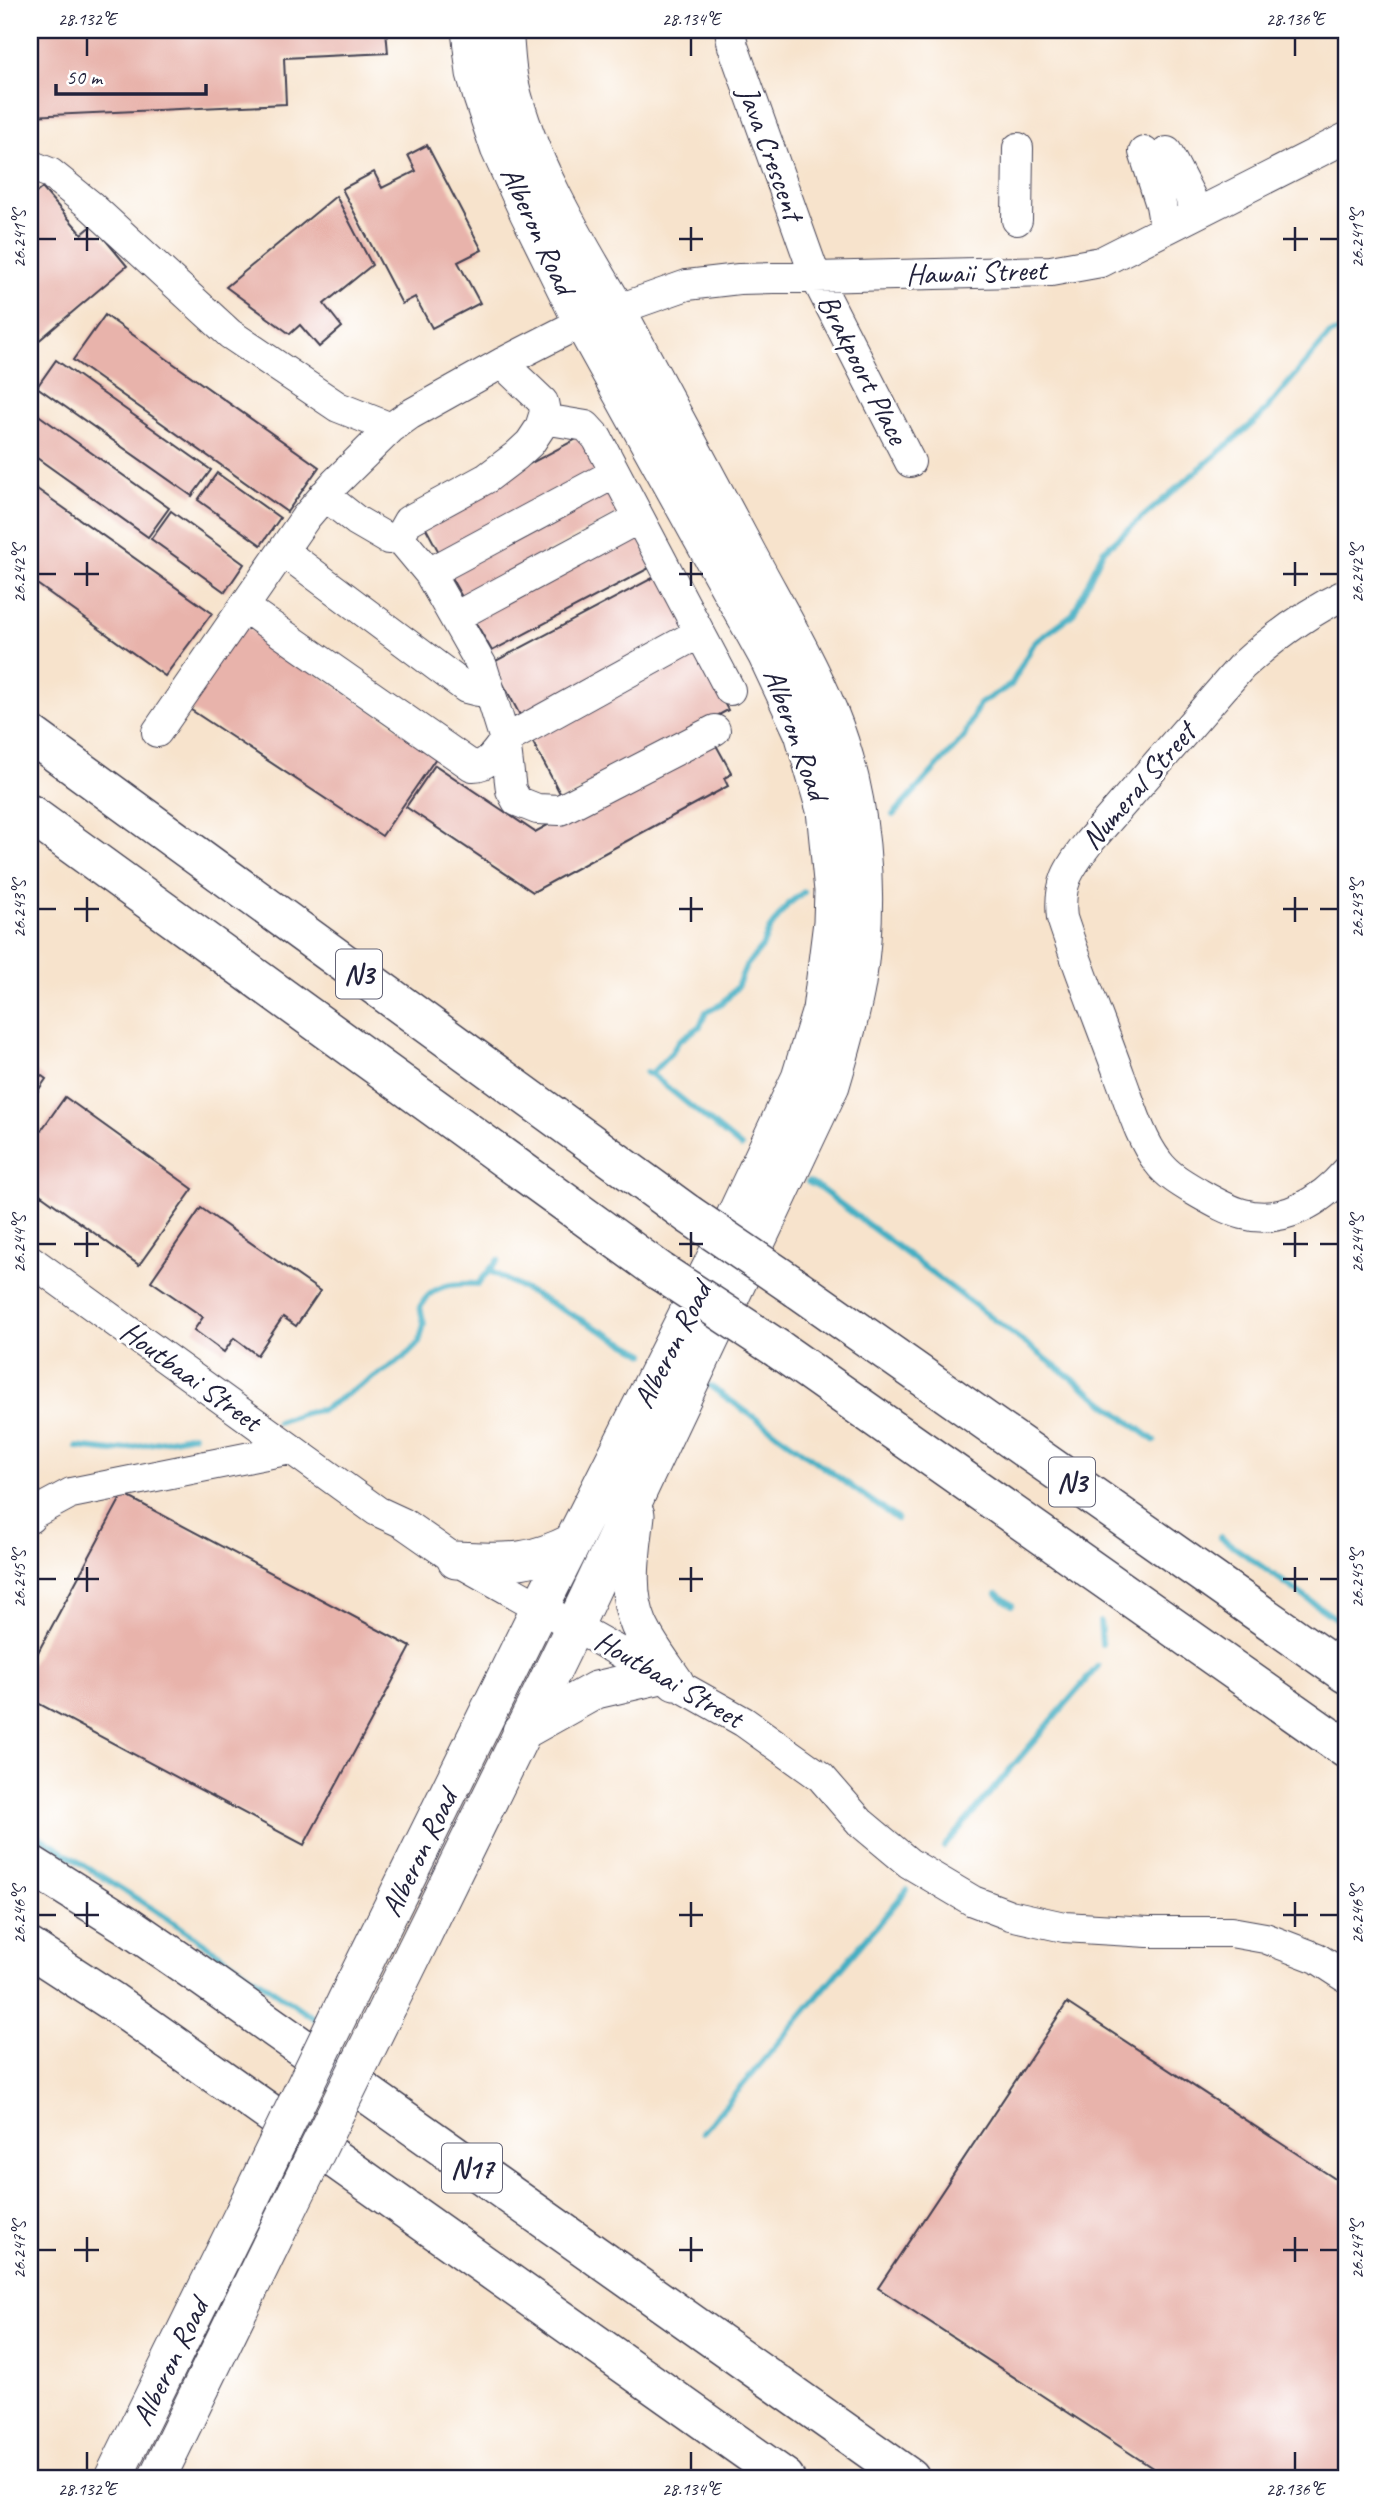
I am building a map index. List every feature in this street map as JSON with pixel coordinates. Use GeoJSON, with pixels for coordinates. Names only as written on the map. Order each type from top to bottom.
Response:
{"type":"FeatureCollection","features":[{"type":"Feature","properties":{"kind":"highway","name":"N3"},"geometry":{"type":"LineString","coordinates":[[30,734],[688,1214],[1346,1674]]}},
{"type":"Feature","properties":{"kind":"highway","name":"N3"},"geometry":{"type":"LineString","coordinates":[[30,814],[661,1272],[778,1349],[1346,1749]]}},
{"type":"Feature","properties":{"kind":"highway","name":"N17"},"geometry":{"type":"LineString","coordinates":[[30,1864],[127,1925],[201,1976],[910,2478]]}},
{"type":"Feature","properties":{"kind":"highway","name":"N17"},"geometry":{"type":"LineString","coordinates":[[30,1948],[113,2002],[785,2478]]}},
{"type":"Feature","properties":{"kind":"main road","name":"Alberon Road"},"geometry":{"type":"LineString","coordinates":[[113,2478],[540,1606],[712,1265],[800,1078],[821,1010],[828,972],[833,891],[825,810],[803,733],[786,694],[582,322],[499,148],[475,73],[470,30]]}},
{"type":"Feature","properties":{"kind":"main road","name":"Alberon Road"},"geometry":{"type":"LineString","coordinates":[[157,2478],[575,1625],[831,1085],[846,1037],[857,982],[863,893],[858,826],[846,765],[829,714],[799,649],[617,310],[585,257],[530,145],[510,82],[504,30]]}},
{"type":"Feature","properties":{"kind":"main road"},"geometry":{"type":"LineString","coordinates":[[521,1732],[596,1690],[668,1678],[640,1626],[633,1606],[630,1584],[639,1486]]}},
{"type":"Feature","properties":{"kind":"main road"},"geometry":{"type":"LineString","coordinates":[[456,1560],[512,1562],[535,1559],[573,1542]]}},
{"type":"Feature","properties":{"kind":"street","name":"Java Crescent"},"geometry":{"type":"LineString","coordinates":[[730,30],[733,46],[815,276]]}},
{"type":"Feature","properties":{"kind":"street","name":"Hawaii Street"},"geometry":{"type":"LineString","coordinates":[[157,732],[324,495],[391,428],[409,415],[502,363],[582,322],[687,285],[739,279],[815,276],[1051,271],[1101,262],[1346,138]]}},
{"type":"Feature","properties":{"kind":"street"},"geometry":{"type":"LineString","coordinates":[[1017,220],[1018,148]]}},
{"type":"Feature","properties":{"kind":"street"},"geometry":{"type":"LineString","coordinates":[[1165,228],[1156,152],[1190,196],[1194,213]]}},
{"type":"Feature","properties":{"kind":"street"},"geometry":{"type":"LineString","coordinates":[[30,165],[50,173],[91,206],[230,334],[338,407],[391,428]]}},
{"type":"Feature","properties":{"kind":"street","name":"Brakpoort Place"},"geometry":{"type":"LineString","coordinates":[[815,276],[910,462]]}},
{"type":"Feature","properties":{"kind":"street"},"geometry":{"type":"LineString","coordinates":[[399,537],[408,521],[487,478],[530,443],[544,419],[544,402],[502,363]]}},
{"type":"Feature","properties":{"kind":"street"},"geometry":{"type":"LineString","coordinates":[[544,419],[586,426],[597,438],[730,690]]}},
{"type":"Feature","properties":{"kind":"street"},"geometry":{"type":"LineString","coordinates":[[429,573],[615,473]]}},
{"type":"Feature","properties":{"kind":"street"},"geometry":{"type":"LineString","coordinates":[[324,495],[357,521],[379,534],[388,539],[399,537]]}},
{"type":"Feature","properties":{"kind":"street"},"geometry":{"type":"LineString","coordinates":[[455,617],[639,518]]}},
{"type":"Feature","properties":{"kind":"street"},"geometry":{"type":"LineString","coordinates":[[399,537],[429,573],[482,666],[505,740],[511,790],[517,801],[537,809],[560,810],[715,730]]}},
{"type":"Feature","properties":{"kind":"street"},"geometry":{"type":"LineString","coordinates":[[283,551],[466,688],[489,690]]}},
{"type":"Feature","properties":{"kind":"street","name":"Numeral Street"},"geometry":{"type":"LineString","coordinates":[[1336,599],[1268,643],[1241,667],[1098,831],[1070,869],[1060,892],[1062,918],[1098,1017],[1158,1163],[1184,1185],[1244,1215],[1279,1216],[1293,1212],[1325,1194],[1346,1172]]}},
{"type":"Feature","properties":{"kind":"street"},"geometry":{"type":"LineString","coordinates":[[244,607],[472,766],[487,762],[505,740],[699,632]]}},
{"type":"Feature","properties":{"kind":"street","name":"Houtbaai Street"},"geometry":{"type":"LineString","coordinates":[[30,1259],[377,1511],[403,1524],[456,1560],[744,1721],[821,1777],[860,1822],[909,1863],[973,1901],[1010,1914],[1064,1927],[1147,1932],[1231,1932],[1265,1938],[1317,1958],[1346,1977]]}},
{"type":"Feature","properties":{"kind":"street"},"geometry":{"type":"LineString","coordinates":[[30,1515],[71,1493],[292,1449]]}},
{"type":"Feature","properties":{"kind":"building"},"geometry":{"type":"Polygon","coordinates":[[[30,30],[386,30],[388,53],[284,58],[286,104],[30,116],[30,30]]]}},
{"type":"Feature","properties":{"kind":"building"},"geometry":{"type":"Polygon","coordinates":[[[427,145],[482,250],[458,262],[480,303],[432,328],[415,297],[402,304],[342,189],[374,172],[382,188],[416,171],[408,155],[427,145]]]}},
{"type":"Feature","properties":{"kind":"building"},"geometry":{"type":"Polygon","coordinates":[[[42,188],[82,234],[93,225],[127,266],[30,348],[30,198],[42,188]]]}},
{"type":"Feature","properties":{"kind":"building"},"geometry":{"type":"Polygon","coordinates":[[[336,196],[372,265],[324,304],[342,327],[319,347],[300,325],[290,334],[226,287],[336,196]]]}},
{"type":"Feature","properties":{"kind":"building"},"geometry":{"type":"Polygon","coordinates":[[[105,315],[319,467],[287,512],[73,360],[105,315]]]}},
{"type":"Feature","properties":{"kind":"building"},"geometry":{"type":"Polygon","coordinates":[[[56,360],[211,470],[192,496],[37,387],[56,360]]]}},
{"type":"Feature","properties":{"kind":"building"},"geometry":{"type":"Polygon","coordinates":[[[30,409],[169,508],[148,537],[30,453],[30,409]]]}},
{"type":"Feature","properties":{"kind":"building"},"geometry":{"type":"Polygon","coordinates":[[[582,436],[602,473],[442,558],[422,521],[582,436]]]}},
{"type":"Feature","properties":{"kind":"building"},"geometry":{"type":"Polygon","coordinates":[[[217,473],[280,518],[261,545],[198,500],[217,473]]]}},
{"type":"Feature","properties":{"kind":"building"},"geometry":{"type":"Polygon","coordinates":[[[608,483],[623,511],[462,597],[446,569],[608,483]]]}},
{"type":"Feature","properties":{"kind":"building"},"geometry":{"type":"Polygon","coordinates":[[[30,484],[212,613],[165,676],[30,579],[30,484]]]}},
{"type":"Feature","properties":{"kind":"building"},"geometry":{"type":"Polygon","coordinates":[[[171,511],[244,564],[225,592],[151,539],[171,511]]]}},
{"type":"Feature","properties":{"kind":"building"},"geometry":{"type":"Polygon","coordinates":[[[634,530],[653,566],[492,651],[472,616],[634,530]]]}},
{"type":"Feature","properties":{"kind":"building"},"geometry":{"type":"Polygon","coordinates":[[[660,574],[689,627],[521,717],[492,663],[660,574]]]}},
{"type":"Feature","properties":{"kind":"building"},"geometry":{"type":"Polygon","coordinates":[[[238,621],[438,755],[382,836],[179,702],[238,621]]]}},
{"type":"Feature","properties":{"kind":"building"},"geometry":{"type":"Polygon","coordinates":[[[699,646],[728,710],[563,799],[530,737],[699,646]]]}},
{"type":"Feature","properties":{"kind":"building"},"geometry":{"type":"Polygon","coordinates":[[[711,736],[732,774],[724,778],[728,786],[533,892],[406,807],[435,765],[535,832],[711,736]]]}},
{"type":"Feature","properties":{"kind":"building"},"geometry":{"type":"Polygon","coordinates":[[[30,1067],[46,1079],[30,1102],[30,1067]]]}},
{"type":"Feature","properties":{"kind":"building"},"geometry":{"type":"Polygon","coordinates":[[[65,1097],[193,1189],[139,1265],[30,1187],[30,1146],[65,1097]]]}},
{"type":"Feature","properties":{"kind":"building"},"geometry":{"type":"Polygon","coordinates":[[[201,1208],[320,1291],[296,1326],[283,1317],[257,1355],[234,1338],[224,1352],[194,1330],[203,1317],[151,1281],[201,1208]]]}},
{"type":"Feature","properties":{"kind":"building"},"geometry":{"type":"Polygon","coordinates":[[[123,1494],[411,1647],[304,1845],[30,1699],[30,1667],[123,1494]]]}},
{"type":"Feature","properties":{"kind":"building"},"geometry":{"type":"Polygon","coordinates":[[[1067,2003],[1346,2186],[1346,2478],[1168,2478],[878,2288],[1067,2003]]]}},
{"type":"Feature","properties":{"kind":"waterway"},"geometry":{"type":"LineString","coordinates":[[893,815],[964,737],[979,704],[1011,685],[1034,643],[1073,614],[1103,551],[1259,418],[1330,334],[1346,329]]}},
{"type":"Feature","properties":{"kind":"waterway"},"geometry":{"type":"LineString","coordinates":[[651,1074],[679,1041],[700,1026],[706,1012],[722,1004],[737,987],[746,966],[762,947],[769,930],[788,904],[804,892]]}},
{"type":"Feature","properties":{"kind":"waterway"},"geometry":{"type":"LineString","coordinates":[[646,1073],[651,1074],[741,1147]]}},
{"type":"Feature","properties":{"kind":"waterway"},"geometry":{"type":"LineString","coordinates":[[808,1182],[1155,1441]]}},
{"type":"Feature","properties":{"kind":"waterway"},"geometry":{"type":"LineString","coordinates":[[277,1422],[322,1410],[404,1358],[419,1343],[424,1324],[420,1307],[425,1299],[444,1286],[478,1284],[498,1260]]}},
{"type":"Feature","properties":{"kind":"waterway"},"geometry":{"type":"LineString","coordinates":[[490,1271],[645,1354]]}},
{"type":"Feature","properties":{"kind":"waterway"},"geometry":{"type":"LineString","coordinates":[[710,1386],[897,1519]]}},
{"type":"Feature","properties":{"kind":"waterway"},"geometry":{"type":"LineString","coordinates":[[77,1447],[113,1451],[193,1435]]}},
{"type":"Feature","properties":{"kind":"waterway"},"geometry":{"type":"LineString","coordinates":[[1220,1537],[1346,1626]]}},
{"type":"Feature","properties":{"kind":"waterway"},"geometry":{"type":"LineString","coordinates":[[997,1594],[1012,1605]]}},
{"type":"Feature","properties":{"kind":"waterway"},"geometry":{"type":"LineString","coordinates":[[1100,1622],[1102,1644]]}},
{"type":"Feature","properties":{"kind":"waterway"},"geometry":{"type":"LineString","coordinates":[[944,1847],[1098,1666]]}},
{"type":"Feature","properties":{"kind":"waterway"},"geometry":{"type":"LineString","coordinates":[[30,1831],[161,1914],[315,2019]]}},
{"type":"Feature","properties":{"kind":"waterway"},"geometry":{"type":"LineString","coordinates":[[703,2132],[907,1890]]}}]}
